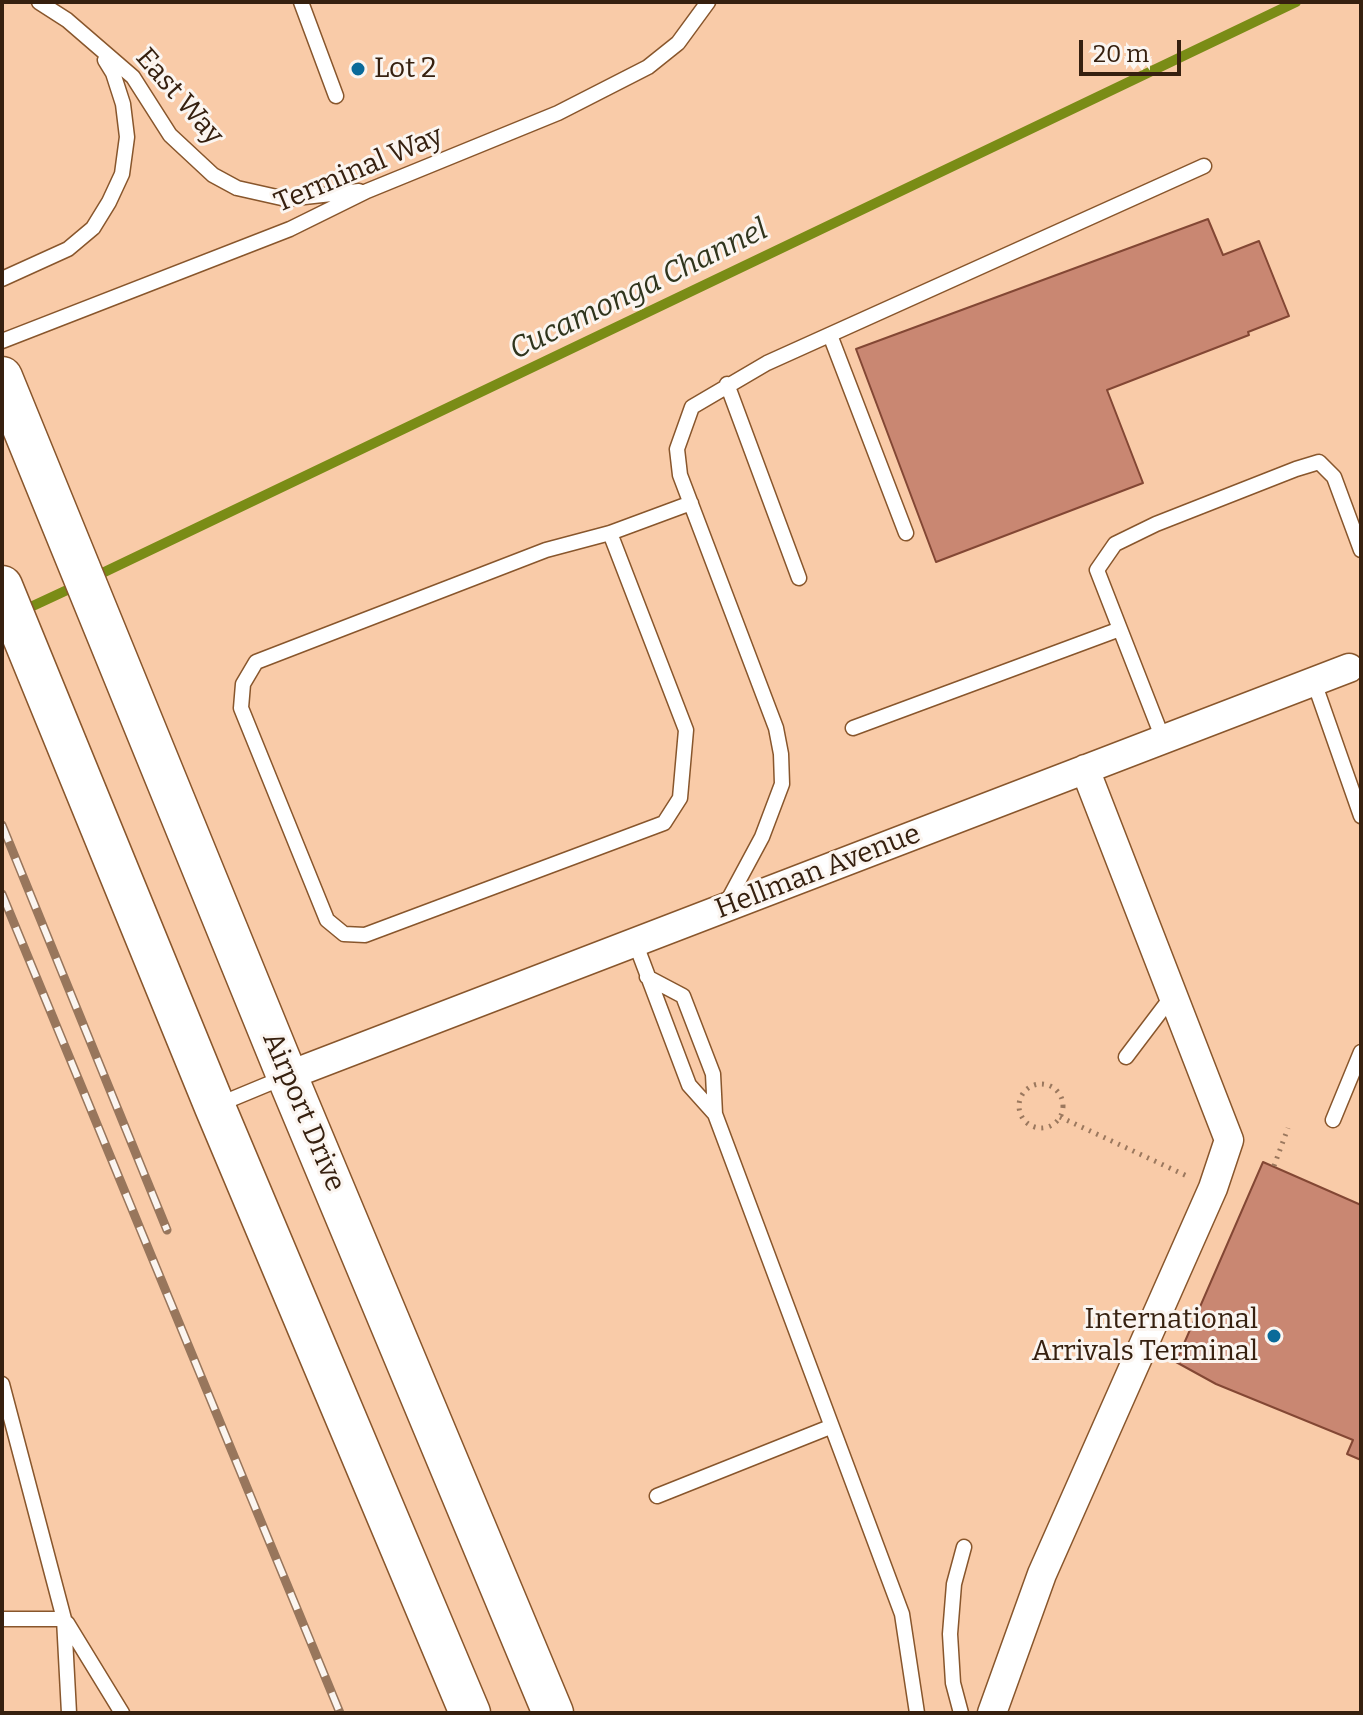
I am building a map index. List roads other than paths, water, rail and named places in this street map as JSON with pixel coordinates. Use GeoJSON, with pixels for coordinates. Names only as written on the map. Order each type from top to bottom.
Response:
{"type":"FeatureCollection","features":[{"type":"Feature","properties":{"kind":"main road","name":"Airport Drive"},"geometry":{"type":"LineString","coordinates":[[2,377],[287,1076],[553,1713]]}},
{"type":"Feature","properties":{"kind":"main road"},"geometry":{"type":"LineString","coordinates":[[2,586],[215,1107],[470,1713]]}},
{"type":"Feature","properties":{"kind":"street","name":"Hellman Avenue"},"geometry":{"type":"LineString","coordinates":[[287,1076],[1355,666]]}},
{"type":"Feature","properties":{"kind":"street"},"geometry":{"type":"LineString","coordinates":[[992,1713],[1042,1574],[1213,1188],[1229,1140],[1085,769]]}},
{"type":"Feature","properties":{"kind":"lane","name":"East Way"},"geometry":{"type":"LineString","coordinates":[[39,2],[133,77],[170,135],[225,181],[263,195],[286,199],[367,191]]}},
{"type":"Feature","properties":{"kind":"lane"},"geometry":{"type":"LineString","coordinates":[[301,2],[336,96]]}},
{"type":"Feature","properties":{"kind":"lane","name":"Terminal Way"},"geometry":{"type":"LineString","coordinates":[[2,341],[290,229],[367,191],[558,113],[648,67],[678,43],[708,2]]}},
{"type":"Feature","properties":{"kind":"lane","name":"East Way"},"geometry":{"type":"LineString","coordinates":[[2,279],[68,249],[93,228],[122,174],[127,137],[123,104],[113,73],[93,44]]}},
{"type":"Feature","properties":{"kind":"lane"},"geometry":{"type":"LineString","coordinates":[[724,908],[762,837],[782,784],[781,754],[776,728],[691,503],[679,462],[677,449],[692,407],[727,384],[830,335],[1204,166]]}},
{"type":"Feature","properties":{"kind":"lane"},"geometry":{"type":"LineString","coordinates":[[830,335],[906,533]]}},
{"type":"Feature","properties":{"kind":"lane"},"geometry":{"type":"LineString","coordinates":[[727,384],[799,578]]}},
{"type":"Feature","properties":{"kind":"lane"},"geometry":{"type":"LineString","coordinates":[[1163,739],[1097,570],[1115,544],[1156,524],[1319,462],[1334,477],[1361,550]]}},
{"type":"Feature","properties":{"kind":"lane"},"geometry":{"type":"LineString","coordinates":[[610,533],[686,730],[680,798],[664,823],[365,935],[344,934],[327,920],[241,708],[243,684],[256,662],[546,550],[610,533],[691,503]]}},
{"type":"Feature","properties":{"kind":"lane"},"geometry":{"type":"LineString","coordinates":[[853,728],[1120,629]]}},
{"type":"Feature","properties":{"kind":"lane"},"geometry":{"type":"LineString","coordinates":[[1314,682],[1361,816]]}},
{"type":"Feature","properties":{"kind":"lane"},"geometry":{"type":"LineString","coordinates":[[635,942],[689,1085],[715,1114]]}},
{"type":"Feature","properties":{"kind":"lane"},"geometry":{"type":"LineString","coordinates":[[647,977],[683,996],[713,1074],[715,1114],[902,1614],[917,1713]]}},
{"type":"Feature","properties":{"kind":"lane"},"geometry":{"type":"LineString","coordinates":[[1126,1057],[1173,995]]}},
{"type":"Feature","properties":{"kind":"lane"},"geometry":{"type":"LineString","coordinates":[[1333,1120],[1361,1052]]}},
{"type":"Feature","properties":{"kind":"lane"},"geometry":{"type":"LineString","coordinates":[[215,1107],[287,1076]]}},
{"type":"Feature","properties":{"kind":"lane"},"geometry":{"type":"LineString","coordinates":[[2,1384],[64,1619],[69,1713]]}},
{"type":"Feature","properties":{"kind":"lane"},"geometry":{"type":"LineString","coordinates":[[657,1496],[830,1427]]}},
{"type":"Feature","properties":{"kind":"lane"},"geometry":{"type":"LineString","coordinates":[[961,1713],[953,1683],[950,1634],[954,1584],[964,1547]]}},
{"type":"Feature","properties":{"kind":"lane"},"geometry":{"type":"LineString","coordinates":[[2,1619],[64,1619]]}},
{"type":"Feature","properties":{"kind":"lane"},"geometry":{"type":"LineString","coordinates":[[64,1619],[122,1713]]}},
{"type":"Feature","properties":{"kind":"waterway","name":"Cucamonga Channel"},"geometry":{"type":"LineString","coordinates":[[94,577],[1296,2]]}},
{"type":"Feature","properties":{"kind":"waterway","name":"Cucamonga Channel"},"geometry":{"type":"LineString","coordinates":[[22,611],[80,584]]}},
{"type":"Feature","properties":{"kind":"railway"},"geometry":{"type":"LineString","coordinates":[[2,825],[167,1230]]}},
{"type":"Feature","properties":{"kind":"railway"},"geometry":{"type":"LineString","coordinates":[[2,894],[340,1713]]}},
{"type":"Feature","properties":{"kind":"place","name":"Lot 2"},"geometry":{"type":"Point","coordinates":[358,69]}},
{"type":"Feature","properties":{"kind":"place","name":"International Arrivals Terminal"},"geometry":{"type":"Point","coordinates":[1274,1336]}}]}
